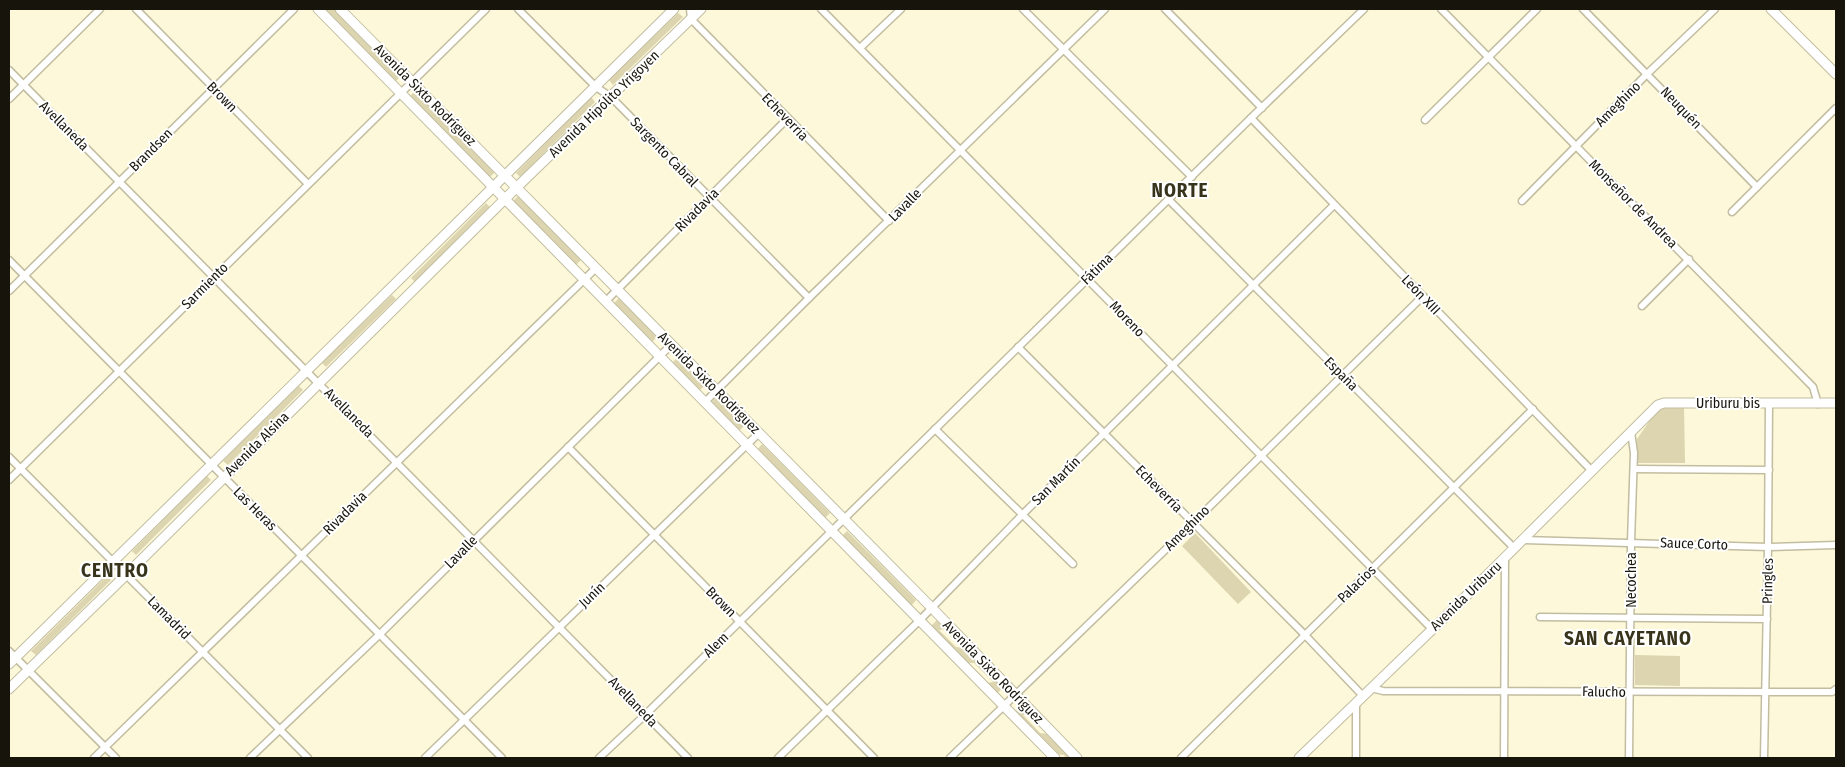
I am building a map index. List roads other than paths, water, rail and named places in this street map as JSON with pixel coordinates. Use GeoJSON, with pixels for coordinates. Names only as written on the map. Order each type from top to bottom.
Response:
{"type":"FeatureCollection","features":[{"type":"Feature","properties":{"kind":"main road","name":"Avenida Sixto Rodríguez"},"geometry":{"type":"LineString","coordinates":[[318,9],[1055,758]]}},
{"type":"Feature","properties":{"kind":"main road","name":"Avenida Sixto Rodríguez"},"geometry":{"type":"LineString","coordinates":[[340,9],[932,608],[1077,758]]}},
{"type":"Feature","properties":{"kind":"main road","name":"Avenida Hipólito Yrigoyen"},"geometry":{"type":"LineString","coordinates":[[493,186],[674,9]]}},
{"type":"Feature","properties":{"kind":"main road","name":"Avenida Hipólito Yrigoyen"},"geometry":{"type":"LineString","coordinates":[[506,199],[702,9]]}},
{"type":"Feature","properties":{"kind":"main road"},"geometry":{"type":"LineString","coordinates":[[1771,9],[1836,74]]}},
{"type":"Feature","properties":{"kind":"main road","name":"Avenida Alsina"},"geometry":{"type":"LineString","coordinates":[[11,658],[113,562],[493,186]]}},
{"type":"Feature","properties":{"kind":"main road","name":"Avenida Alsina"},"geometry":{"type":"LineString","coordinates":[[9,689],[506,199]]}},
{"type":"Feature","properties":{"kind":"main road"},"geometry":{"type":"LineString","coordinates":[[396,282],[408,294]]}},
{"type":"Feature","properties":{"kind":"main road","name":"Uriburu bis"},"geometry":{"type":"LineString","coordinates":[[1631,432],[1658,405],[1664,402],[1836,403]]}},
{"type":"Feature","properties":{"kind":"main road","name":"Avenida Uriburu"},"geometry":{"type":"LineString","coordinates":[[1299,758],[1505,558],[1631,432]]}},
{"type":"Feature","properties":{"kind":"street"},"geometry":{"type":"LineString","coordinates":[[9,99],[100,9]]}},
{"type":"Feature","properties":{"kind":"street","name":"Brown"},"geometry":{"type":"LineString","coordinates":[[136,9],[308,184]]}},
{"type":"Feature","properties":{"kind":"street","name":"Brandsen"},"geometry":{"type":"LineString","coordinates":[[9,291],[294,9]]}},
{"type":"Feature","properties":{"kind":"street","name":"Sarmiento"},"geometry":{"type":"LineString","coordinates":[[9,480],[486,9]]}},
{"type":"Feature","properties":{"kind":"street","name":"Sargento Cabral"},"geometry":{"type":"LineString","coordinates":[[518,9],[596,86],[611,97],[809,298]]}},
{"type":"Feature","properties":{"kind":"street"},"geometry":{"type":"LineString","coordinates":[[690,9],[691,19]]}},
{"type":"Feature","properties":{"kind":"street","name":"Moreno"},"geometry":{"type":"LineString","coordinates":[[821,9],[1432,629]]}},
{"type":"Feature","properties":{"kind":"street"},"geometry":{"type":"LineString","coordinates":[[860,48],[901,9]]}},
{"type":"Feature","properties":{"kind":"street"},"geometry":{"type":"LineString","coordinates":[[1023,9],[1192,177]]}},
{"type":"Feature","properties":{"kind":"street","name":"Lavalle"},"geometry":{"type":"LineString","coordinates":[[705,402],[960,149],[1105,9]]}},
{"type":"Feature","properties":{"kind":"street"},"geometry":{"type":"LineString","coordinates":[[1165,9],[1262,108]]}},
{"type":"Feature","properties":{"kind":"street","name":"Fátima"},"geometry":{"type":"LineString","coordinates":[[832,531],[1364,9]]}},
{"type":"Feature","properties":{"kind":"street","name":"Monseñor de Andrea"},"geometry":{"type":"LineString","coordinates":[[1441,9],[1813,387],[1818,404]]}},
{"type":"Feature","properties":{"kind":"street"},"geometry":{"type":"LineString","coordinates":[[1425,120],[1537,9]]}},
{"type":"Feature","properties":{"kind":"street","name":"Neuquén"},"geometry":{"type":"LineString","coordinates":[[1583,9],[1757,187]]}},
{"type":"Feature","properties":{"kind":"street","name":"Ameghino"},"geometry":{"type":"LineString","coordinates":[[1522,201],[1715,9]]}},
{"type":"Feature","properties":{"kind":"street","name":"Echeverría"},"geometry":{"type":"LineString","coordinates":[[691,19],[786,119],[889,221]]}},
{"type":"Feature","properties":{"kind":"street","name":"Avellaneda"},"geometry":{"type":"LineString","coordinates":[[9,70],[688,758]]}},
{"type":"Feature","properties":{"kind":"street"},"geometry":{"type":"LineString","coordinates":[[1732,212],[1836,108]]}},
{"type":"Feature","properties":{"kind":"street","name":"León XIII"},"geometry":{"type":"LineString","coordinates":[[1251,118],[1592,471]]}},
{"type":"Feature","properties":{"kind":"street","name":"Rivadavia"},"geometry":{"type":"LineString","coordinates":[[606,301],[786,119]]}},
{"type":"Feature","properties":{"kind":"street","name":"España"},"geometry":{"type":"LineString","coordinates":[[1168,200],[1514,548]]}},
{"type":"Feature","properties":{"kind":"street","name":"San Martín"},"geometry":{"type":"LineString","coordinates":[[778,758],[920,620],[1022,515],[1334,205]]}},
{"type":"Feature","properties":{"kind":"street"},"geometry":{"type":"LineString","coordinates":[[1642,306],[1689,259]]}},
{"type":"Feature","properties":{"kind":"street","name":"Las Heras"},"geometry":{"type":"LineString","coordinates":[[9,260],[502,758]]}},
{"type":"Feature","properties":{"kind":"street","name":"Rivadavia"},"geometry":{"type":"LineString","coordinates":[[94,758],[596,268]]}},
{"type":"Feature","properties":{"kind":"street","name":"Ameghino"},"geometry":{"type":"LineString","coordinates":[[950,758],[1423,296]]}},
{"type":"Feature","properties":{"kind":"street","name":"Lavalle"},"geometry":{"type":"LineString","coordinates":[[250,758],[380,634],[671,344]]}},
{"type":"Feature","properties":{"kind":"street","name":"Echeverría"},"geometry":{"type":"LineString","coordinates":[[1018,347],[1305,635],[1363,696]]}},
{"type":"Feature","properties":{"kind":"street","name":"Pringles"},"geometry":{"type":"LineString","coordinates":[[1764,758],[1769,403]]}},
{"type":"Feature","properties":{"kind":"street","name":"Palacios"},"geometry":{"type":"LineString","coordinates":[[1181,758],[1533,409]]}},
{"type":"Feature","properties":{"kind":"street"},"geometry":{"type":"LineString","coordinates":[[936,429],[1073,564]]}},
{"type":"Feature","properties":{"kind":"street","name":"Necochea"},"geometry":{"type":"LineString","coordinates":[[1629,758],[1631,542],[1634,469],[1631,432]]}},
{"type":"Feature","properties":{"kind":"street","name":"Junín"},"geometry":{"type":"LineString","coordinates":[[425,758],[759,433]]}},
{"type":"Feature","properties":{"kind":"street","name":"Brown"},"geometry":{"type":"LineString","coordinates":[[568,447],[874,758]]}},
{"type":"Feature","properties":{"kind":"street","name":"Lamadrid"},"geometry":{"type":"LineString","coordinates":[[9,457],[308,758]]}},
{"type":"Feature","properties":{"kind":"street"},"geometry":{"type":"LineString","coordinates":[[1634,469],[1769,470]]}},
{"type":"Feature","properties":{"kind":"street","name":"Alem"},"geometry":{"type":"LineString","coordinates":[[599,758],[832,531]]}},
{"type":"Feature","properties":{"kind":"street","name":"Sauce Corto"},"geometry":{"type":"LineString","coordinates":[[1521,540],[1768,546],[1836,544]]}},
{"type":"Feature","properties":{"kind":"street"},"geometry":{"type":"LineString","coordinates":[[1504,758],[1505,558]]}},
{"type":"Feature","properties":{"kind":"street"},"geometry":{"type":"LineString","coordinates":[[1540,617],[1767,619]]}},
{"type":"Feature","properties":{"kind":"street"},"geometry":{"type":"LineString","coordinates":[[11,658],[28,670],[116,758]]}},
{"type":"Feature","properties":{"kind":"street","name":"Falucho"},"geometry":{"type":"LineString","coordinates":[[1372,688],[1383,691],[1505,690],[1765,693],[1832,692],[1836,689]]}},
{"type":"Feature","properties":{"kind":"street"},"geometry":{"type":"LineString","coordinates":[[1356,703],[1356,758]]}},
{"type":"Feature","properties":{"kind":"district","name":"NORTE"},"geometry":{"type":"Point","coordinates":[1180,190]}},
{"type":"Feature","properties":{"kind":"district","name":"CENTRO"},"geometry":{"type":"Point","coordinates":[115,570]}},
{"type":"Feature","properties":{"kind":"district","name":"SAN CAYETANO"},"geometry":{"type":"Point","coordinates":[1628,638]}}]}
